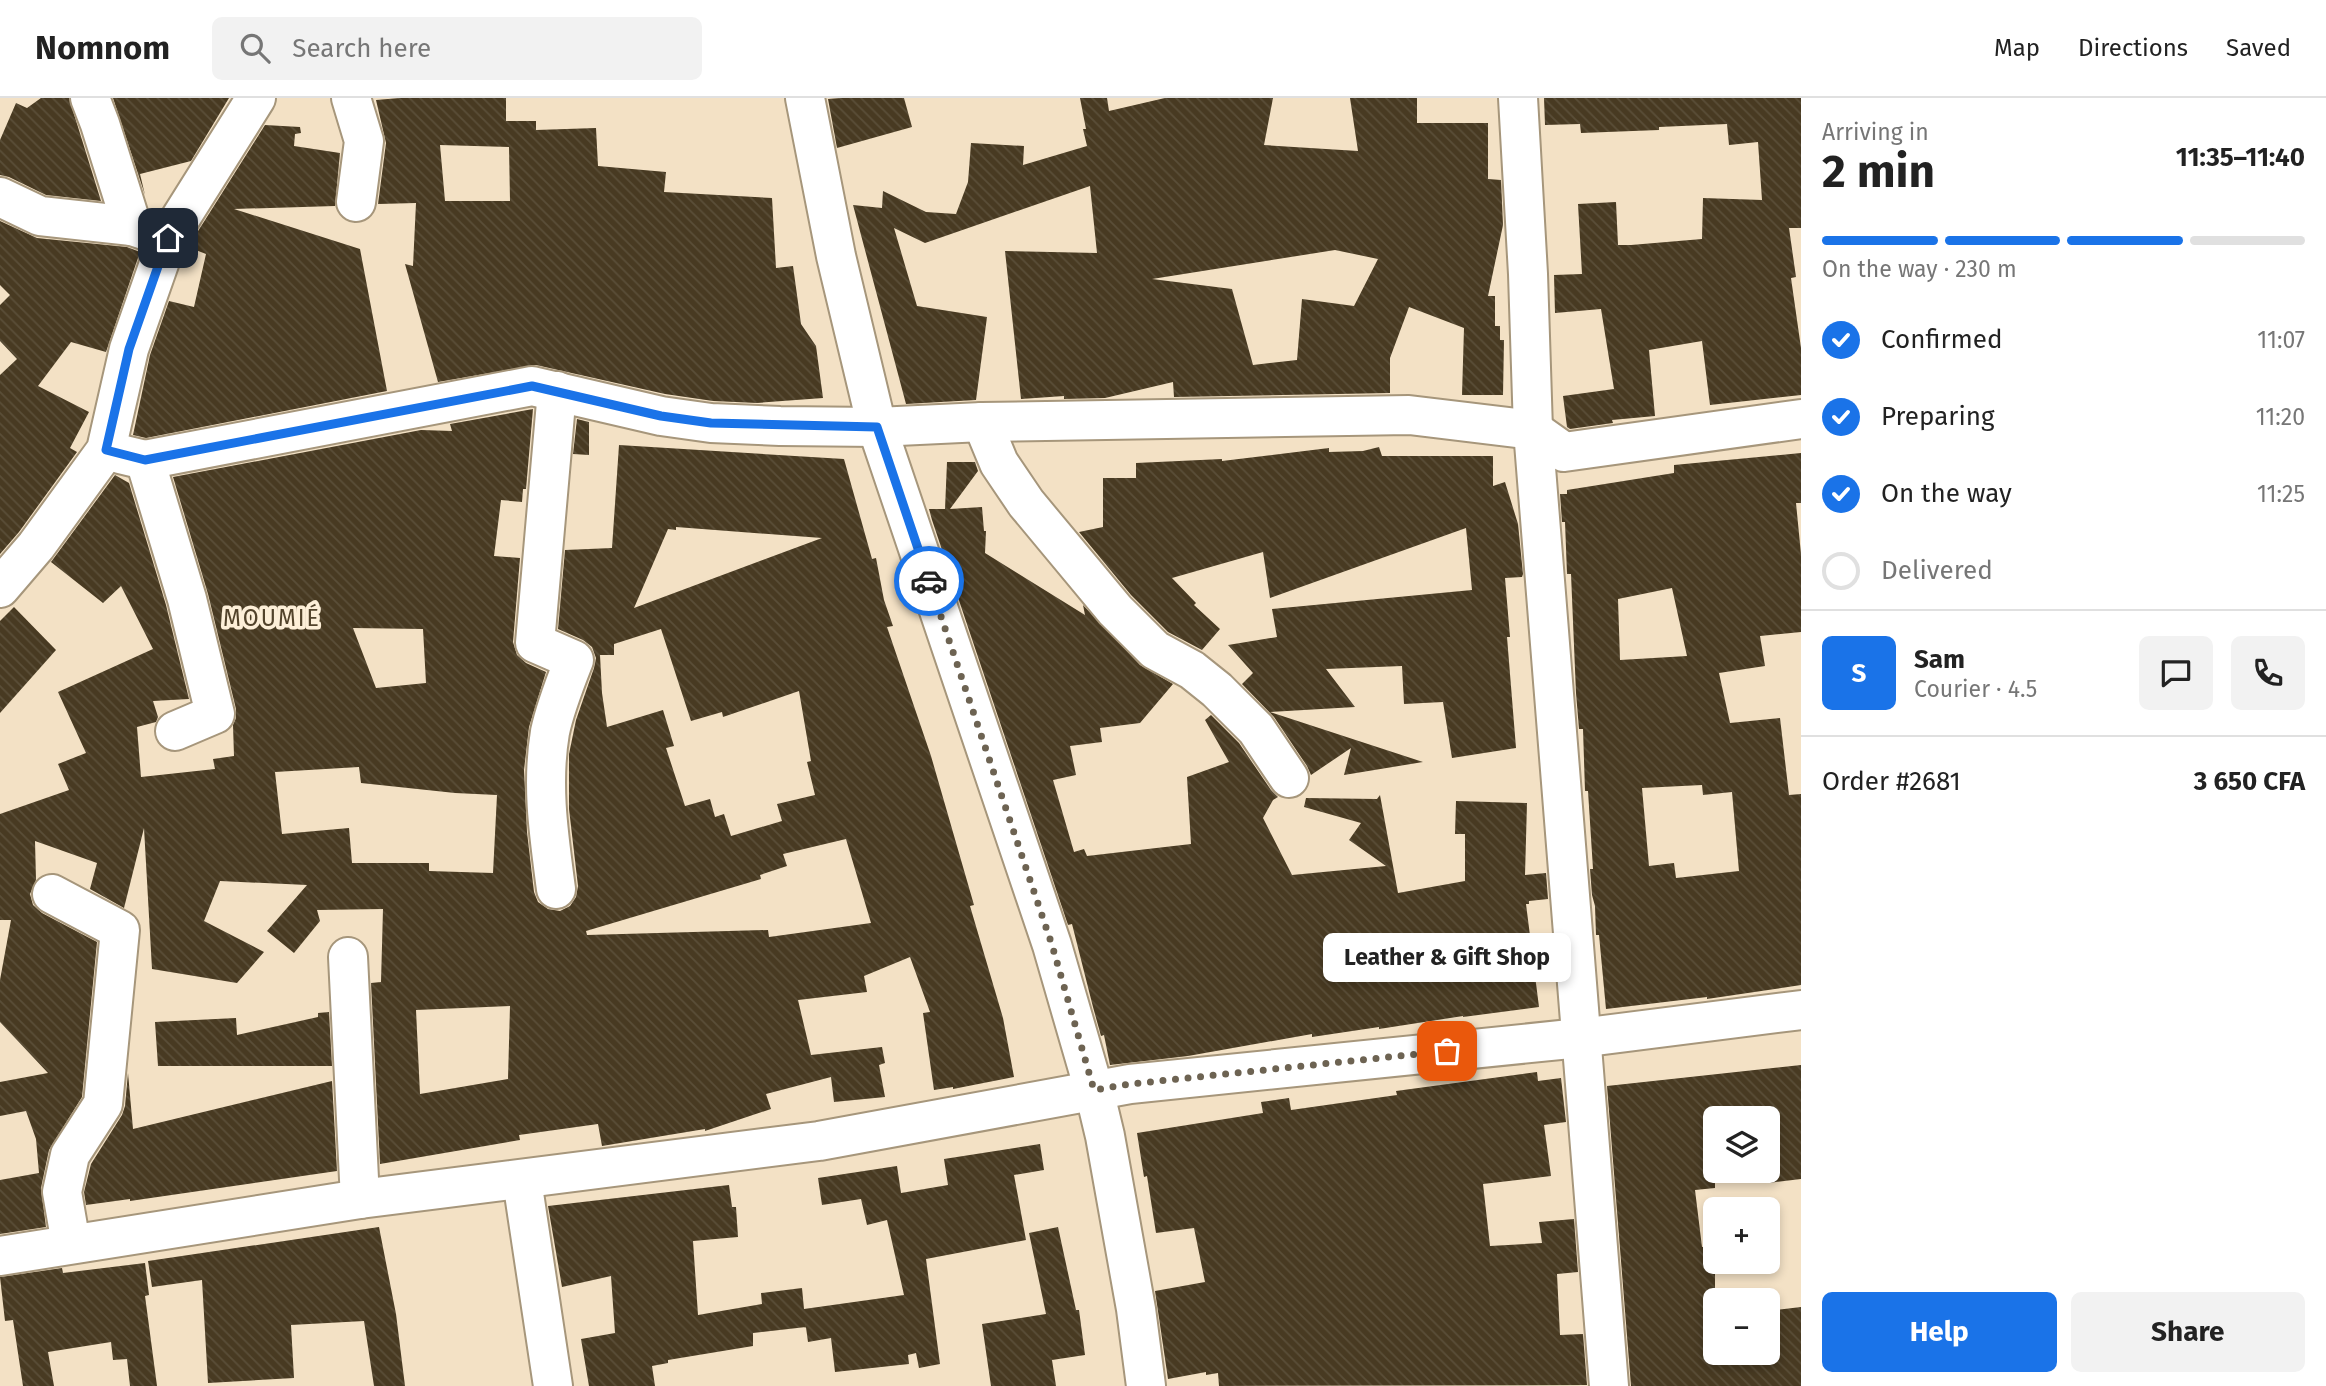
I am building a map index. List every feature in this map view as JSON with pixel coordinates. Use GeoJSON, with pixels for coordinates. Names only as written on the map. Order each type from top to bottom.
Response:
{"type":"FeatureCollection","features":[{"type":"Feature","properties":{"kind":"street"},"geometry":{"type":"LineString","coordinates":[[90,98],[132,226]]}},
{"type":"Feature","properties":{"kind":"street"},"geometry":{"type":"LineString","coordinates":[[0,588],[36,546],[106,450],[129,349],[168,238],[256,98]]}},
{"type":"Feature","properties":{"kind":"street"},"geometry":{"type":"LineString","coordinates":[[351,98],[364,141],[356,202]]}},
{"type":"Feature","properties":{"kind":"street"},"geometry":{"type":"LineString","coordinates":[[805,98],[835,256],[877,427],[1052,945],[1094,1090],[1105,1136],[1136,1309],[1146,1386]]}},
{"type":"Feature","properties":{"kind":"street"},"geometry":{"type":"LineString","coordinates":[[1517,98],[1528,274],[1533,430],[1609,1386]]}},
{"type":"Feature","properties":{"kind":"street"},"geometry":{"type":"LineString","coordinates":[[0,197],[40,216],[132,226],[168,238]]}},
{"type":"Feature","properties":{"kind":"street"},"geometry":{"type":"LineString","coordinates":[[106,450],[145,460],[532,386],[661,416],[711,423],[877,427],[982,422],[1409,415],[1533,430],[1564,452],[1801,419]]}},
{"type":"Feature","properties":{"kind":"street"},"geometry":{"type":"LineString","coordinates":[[556,889],[545,805],[546,769],[551,730],[573,660],[535,643],[557,391]]}},
{"type":"Feature","properties":{"kind":"street"},"geometry":{"type":"LineString","coordinates":[[982,422],[999,463],[1026,503],[1115,610],[1155,650],[1192,670],[1217,690],[1256,729],[1289,778]]}},
{"type":"Feature","properties":{"kind":"street"},"geometry":{"type":"LineString","coordinates":[[145,460],[187,599],[215,714],[175,732]]}},
{"type":"Feature","properties":{"kind":"street"},"geometry":{"type":"LineString","coordinates":[[52,894],[120,930],[103,1104],[70,1155],[62,1192],[71,1244]]}},
{"type":"Feature","properties":{"kind":"street"},"geometry":{"type":"LineString","coordinates":[[348,957],[360,1199]]}},
{"type":"Feature","properties":{"kind":"street"},"geometry":{"type":"LineString","coordinates":[[0,1256],[360,1199],[819,1141],[1130,1084],[1580,1038],[1801,1010]]}},
{"type":"Feature","properties":{"kind":"street"},"geometry":{"type":"LineString","coordinates":[[522,1180],[553,1386]]}},
{"type":"Feature","properties":{"kind":"building"},"geometry":{"type":"Polygon","coordinates":[[[41,98],[69,98],[101,201],[46,195],[0,175],[0,140],[16,103],[27,108],[41,98]]]}},
{"type":"Feature","properties":{"kind":"building"},"geometry":{"type":"Polygon","coordinates":[[[113,98],[229,98],[191,161],[140,174],[145,195],[113,98]]]}},
{"type":"Feature","properties":{"kind":"building"},"geometry":{"type":"Polygon","coordinates":[[[506,98],[506,121],[536,121],[536,130],[596,128],[598,166],[666,172],[664,192],[772,198],[776,268],[793,266],[801,324],[816,346],[823,398],[757,403],[713,401],[665,394],[536,365],[438,382],[405,264],[413,266],[416,203],[378,204],[386,143],[376,100],[506,98]],[[440,145],[445,201],[510,201],[509,147],[440,145]]]}},
{"type":"Feature","properties":{"kind":"building"},"geometry":{"type":"Polygon","coordinates":[[[904,98],[912,127],[837,148],[828,99],[904,98]]]}},
{"type":"Feature","properties":{"kind":"building"},"geometry":{"type":"Polygon","coordinates":[[[1080,98],[1107,98],[1109,111],[1165,98],[1273,98],[1264,145],[1358,151],[1350,98],[1417,98],[1417,123],[1488,123],[1488,179],[1501,180],[1503,225],[1488,296],[1495,296],[1495,326],[1500,326],[1500,340],[1504,340],[1503,395],[1462,395],[1464,328],[1409,307],[1390,358],[1390,393],[1174,397],[1173,382],[1105,398],[1064,399],[1064,396],[1021,399],[1005,251],[1097,253],[1090,186],[925,243],[894,228],[917,306],[987,317],[976,400],[906,404],[853,205],[882,208],[883,191],[926,212],[956,214],[968,182],[971,143],[1024,146],[1023,165],[1087,146],[1083,129],[1086,129],[1080,98]],[[1335,250],[1152,279],[1232,289],[1253,365],[1297,360],[1302,299],[1354,306],[1378,259],[1335,250]]]}},
{"type":"Feature","properties":{"kind":"building"},"geometry":{"type":"Polygon","coordinates":[[[1544,98],[1801,98],[1801,228],[1789,228],[1796,277],[1791,278],[1801,348],[1801,395],[1710,405],[1702,341],[1649,350],[1655,416],[1612,420],[1613,423],[1570,429],[1567,427],[1563,396],[1614,389],[1601,309],[1555,313],[1554,275],[1582,274],[1578,204],[1616,202],[1618,245],[1702,239],[1703,198],[1762,200],[1758,142],[1729,145],[1727,124],[1581,133],[1580,124],[1545,125],[1544,98]]]}},
{"type":"Feature","properties":{"kind":"building"},"geometry":{"type":"Polygon","coordinates":[[[265,125],[300,127],[301,133],[295,134],[294,146],[340,153],[335,206],[234,209],[360,249],[387,391],[146,438],[133,435],[150,355],[169,301],[194,307],[206,254],[188,247],[265,125]]]}},
{"type":"Feature","properties":{"kind":"building"},"geometry":{"type":"Polygon","coordinates":[[[0,221],[37,238],[127,247],[140,252],[106,352],[71,342],[38,386],[89,412],[70,448],[77,452],[0,554],[0,375],[17,359],[0,341],[0,305],[10,295],[0,285],[0,221]]]}},
{"type":"Feature","properties":{"kind":"building"},"geometry":{"type":"Polygon","coordinates":[[[533,409],[526,489],[523,489],[522,502],[501,500],[494,556],[520,558],[513,642],[517,655],[526,663],[546,672],[529,727],[524,770],[527,832],[534,892],[538,902],[548,909],[560,911],[570,906],[576,897],[578,886],[569,809],[569,754],[576,720],[596,658],[592,647],[583,640],[558,629],[565,550],[612,548],[619,445],[844,459],[872,559],[876,558],[884,600],[893,626],[887,627],[931,756],[974,905],[970,906],[1003,1018],[1014,1077],[934,1090],[923,1013],[930,1012],[910,957],[864,976],[867,992],[798,1000],[811,1055],[882,1047],[885,1063],[879,1065],[885,1097],[834,1102],[831,1077],[766,1094],[771,1109],[705,1131],[602,1146],[598,1124],[519,1135],[520,1140],[380,1164],[371,983],[381,982],[383,909],[317,910],[320,921],[294,953],[267,931],[307,885],[220,881],[204,921],[264,952],[237,983],[152,969],[144,828],[124,908],[90,889],[97,863],[35,841],[36,880],[30,894],[33,905],[42,913],[97,942],[82,1097],[49,1150],[41,1188],[46,1227],[0,1234],[0,1180],[39,1173],[36,1139],[26,1111],[0,1116],[0,1082],[48,1073],[0,1022],[0,980],[11,920],[0,920],[0,814],[69,790],[58,764],[86,753],[58,692],[153,649],[121,586],[103,603],[51,562],[115,475],[129,483],[166,605],[189,699],[153,701],[158,717],[156,722],[137,727],[141,777],[215,769],[213,759],[234,756],[233,725],[236,709],[208,594],[173,477],[421,430],[452,431],[450,424],[533,409]],[[676,527],[676,530],[668,529],[634,608],[822,538],[676,527]],[[353,628],[376,688],[426,683],[423,629],[353,628]],[[661,629],[614,644],[614,655],[600,655],[607,727],[663,710],[674,746],[666,748],[685,806],[710,799],[715,817],[724,814],[731,836],[782,821],[777,804],[815,795],[807,762],[811,761],[799,691],[723,717],[722,712],[691,721],[661,629]],[[359,767],[275,772],[282,834],[349,828],[352,863],[429,863],[429,871],[493,873],[497,795],[361,783],[359,767]],[[846,839],[783,854],[787,866],[760,875],[761,879],[586,931],[587,935],[768,930],[769,937],[871,923],[846,839]],[[510,1006],[416,1010],[420,1094],[508,1079],[510,1006]]]}},
{"type":"Feature","properties":{"kind":"building"},"geometry":{"type":"Polygon","coordinates":[[[577,419],[589,422],[589,455],[573,454],[577,419]]]}},
{"type":"Feature","properties":{"kind":"building"},"geometry":{"type":"Polygon","coordinates":[[[1379,447],[1382,456],[1493,456],[1493,486],[1505,482],[1518,524],[1523,574],[1522,577],[1505,578],[1516,748],[1452,758],[1443,702],[1404,704],[1402,666],[1326,669],[1355,707],[1270,712],[1423,762],[1344,775],[1351,748],[1311,775],[1274,717],[1242,684],[1253,673],[1228,645],[1277,637],[1272,609],[1472,590],[1466,528],[1270,598],[1263,552],[1172,578],[1196,603],[1194,605],[1220,629],[1202,650],[1168,632],[1131,595],[1079,532],[1103,527],[1103,478],[1136,478],[1136,463],[1222,461],[1329,448],[1329,452],[1363,451],[1379,447]]]}},
{"type":"Feature","properties":{"kind":"building"},"geometry":{"type":"Polygon","coordinates":[[[1801,453],[1801,503],[1796,503],[1801,554],[1801,632],[1760,636],[1765,666],[1719,673],[1730,723],[1780,718],[1789,795],[1801,794],[1801,985],[1707,999],[1606,1009],[1592,895],[1588,791],[1585,791],[1583,729],[1579,729],[1576,693],[1571,574],[1567,574],[1565,522],[1562,522],[1560,494],[1567,494],[1567,490],[1674,473],[1674,465],[1801,453]],[[1672,588],[1618,599],[1620,660],[1687,656],[1672,588]],[[1702,785],[1642,788],[1649,866],[1674,863],[1676,878],[1739,871],[1732,792],[1703,795],[1702,785]]]}},
{"type":"Feature","properties":{"kind":"building"},"geometry":{"type":"Polygon","coordinates":[[[947,462],[975,462],[978,471],[950,509],[982,507],[986,531],[985,553],[1085,615],[1083,605],[1140,665],[1173,684],[1140,723],[1100,728],[1102,742],[1070,746],[1076,775],[1053,780],[1074,852],[1084,849],[1087,856],[1191,844],[1187,777],[1229,762],[1205,720],[1211,715],[1239,743],[1278,797],[1273,800],[1263,818],[1292,875],[1386,866],[1349,840],[1361,823],[1304,807],[1306,798],[1377,799],[1380,795],[1398,893],[1465,881],[1465,834],[1455,834],[1456,801],[1527,803],[1525,875],[1546,873],[1548,899],[1529,901],[1529,904],[1526,904],[1539,1007],[1312,1037],[1312,1034],[1188,1056],[1110,1065],[1072,924],[1068,925],[929,509],[945,509],[947,462]]]}},
{"type":"Feature","properties":{"kind":"building"},"geometry":{"type":"Polygon","coordinates":[[[14,607],[56,650],[0,713],[0,621],[14,607]]]}},
{"type":"Feature","properties":{"kind":"building"},"geometry":{"type":"Polygon","coordinates":[[[329,1012],[332,1066],[158,1066],[155,1022],[236,1018],[237,1035],[318,1017],[318,1013],[329,1012]]]}},
{"type":"Feature","properties":{"kind":"building"},"geometry":{"type":"Polygon","coordinates":[[[1801,1065],[1801,1179],[1780,1182],[1780,1106],[1703,1106],[1703,1183],[1715,1183],[1715,1188],[1695,1190],[1703,1247],[1703,1274],[1715,1274],[1715,1288],[1703,1288],[1703,1365],[1780,1365],[1780,1310],[1801,1307],[1801,1386],[1631,1386],[1607,1086],[1801,1065]]]}},
{"type":"Feature","properties":{"kind":"building"},"geometry":{"type":"Polygon","coordinates":[[[1537,1072],[1538,1081],[1561,1078],[1566,1122],[1544,1125],[1551,1176],[1483,1184],[1490,1246],[1542,1243],[1539,1222],[1574,1219],[1578,1272],[1557,1274],[1560,1335],[1583,1334],[1587,1385],[1219,1386],[1218,1373],[1206,1375],[1206,1372],[1168,1379],[1155,1291],[1205,1282],[1194,1228],[1156,1233],[1137,1133],[1263,1113],[1261,1102],[1289,1098],[1291,1110],[1397,1095],[1396,1091],[1537,1072]]]}},
{"type":"Feature","properties":{"kind":"building"},"geometry":{"type":"Polygon","coordinates":[[[128,1073],[133,1129],[332,1081],[337,1171],[86,1205],[84,1192],[91,1164],[122,1115],[128,1073]]]}},
{"type":"Feature","properties":{"kind":"building"},"geometry":{"type":"Polygon","coordinates":[[[1040,1144],[1044,1170],[1014,1175],[1026,1240],[926,1259],[940,1364],[919,1368],[916,1353],[908,1355],[909,1364],[835,1372],[831,1338],[808,1342],[806,1327],[753,1333],[753,1346],[668,1360],[668,1363],[652,1366],[655,1386],[589,1386],[581,1339],[615,1333],[611,1276],[562,1287],[548,1206],[729,1185],[732,1207],[736,1207],[738,1237],[693,1241],[698,1315],[762,1304],[761,1293],[802,1288],[804,1309],[904,1295],[887,1220],[867,1225],[861,1199],[822,1205],[818,1178],[897,1166],[901,1193],[948,1185],[944,1159],[1040,1144]]]}},
{"type":"Feature","properties":{"kind":"building"},"geometry":{"type":"Polygon","coordinates":[[[379,1227],[396,1314],[405,1386],[374,1386],[364,1321],[291,1325],[294,1378],[208,1383],[202,1280],[152,1287],[148,1261],[379,1227]]]}},
{"type":"Feature","properties":{"kind":"building"},"geometry":{"type":"Polygon","coordinates":[[[1058,1227],[1076,1310],[1079,1310],[1085,1355],[1052,1360],[1056,1386],[991,1386],[982,1324],[1046,1314],[1029,1233],[1058,1227]]]}},
{"type":"Feature","properties":{"kind":"building"},"geometry":{"type":"Polygon","coordinates":[[[145,1263],[149,1295],[145,1296],[157,1386],[130,1386],[127,1359],[113,1360],[111,1342],[48,1352],[54,1386],[23,1386],[13,1320],[5,1321],[0,1277],[62,1268],[63,1273],[145,1263]]]}},
{"type":"Feature","properties":{"kind":"way so far"},"geometry":{"type":"LineString","coordinates":[[929,581],[1052,945],[1094,1090],[1447,1051]]}},
{"type":"Feature","properties":{"kind":"place","name":"Leather & Gift Shop"},"geometry":{"type":"Point","coordinates":[1447,1051]}},
{"type":"Feature","properties":{"kind":"district","name":"MOUMIÉ"},"geometry":{"type":"Point","coordinates":[272,618]}},
{"type":"Feature","properties":{"kind":"route"},"geometry":{"type":"LineString","coordinates":[[168,238],[129,349],[106,450],[145,460],[532,386],[661,416],[711,423],[877,427],[929,581]]}}]}
